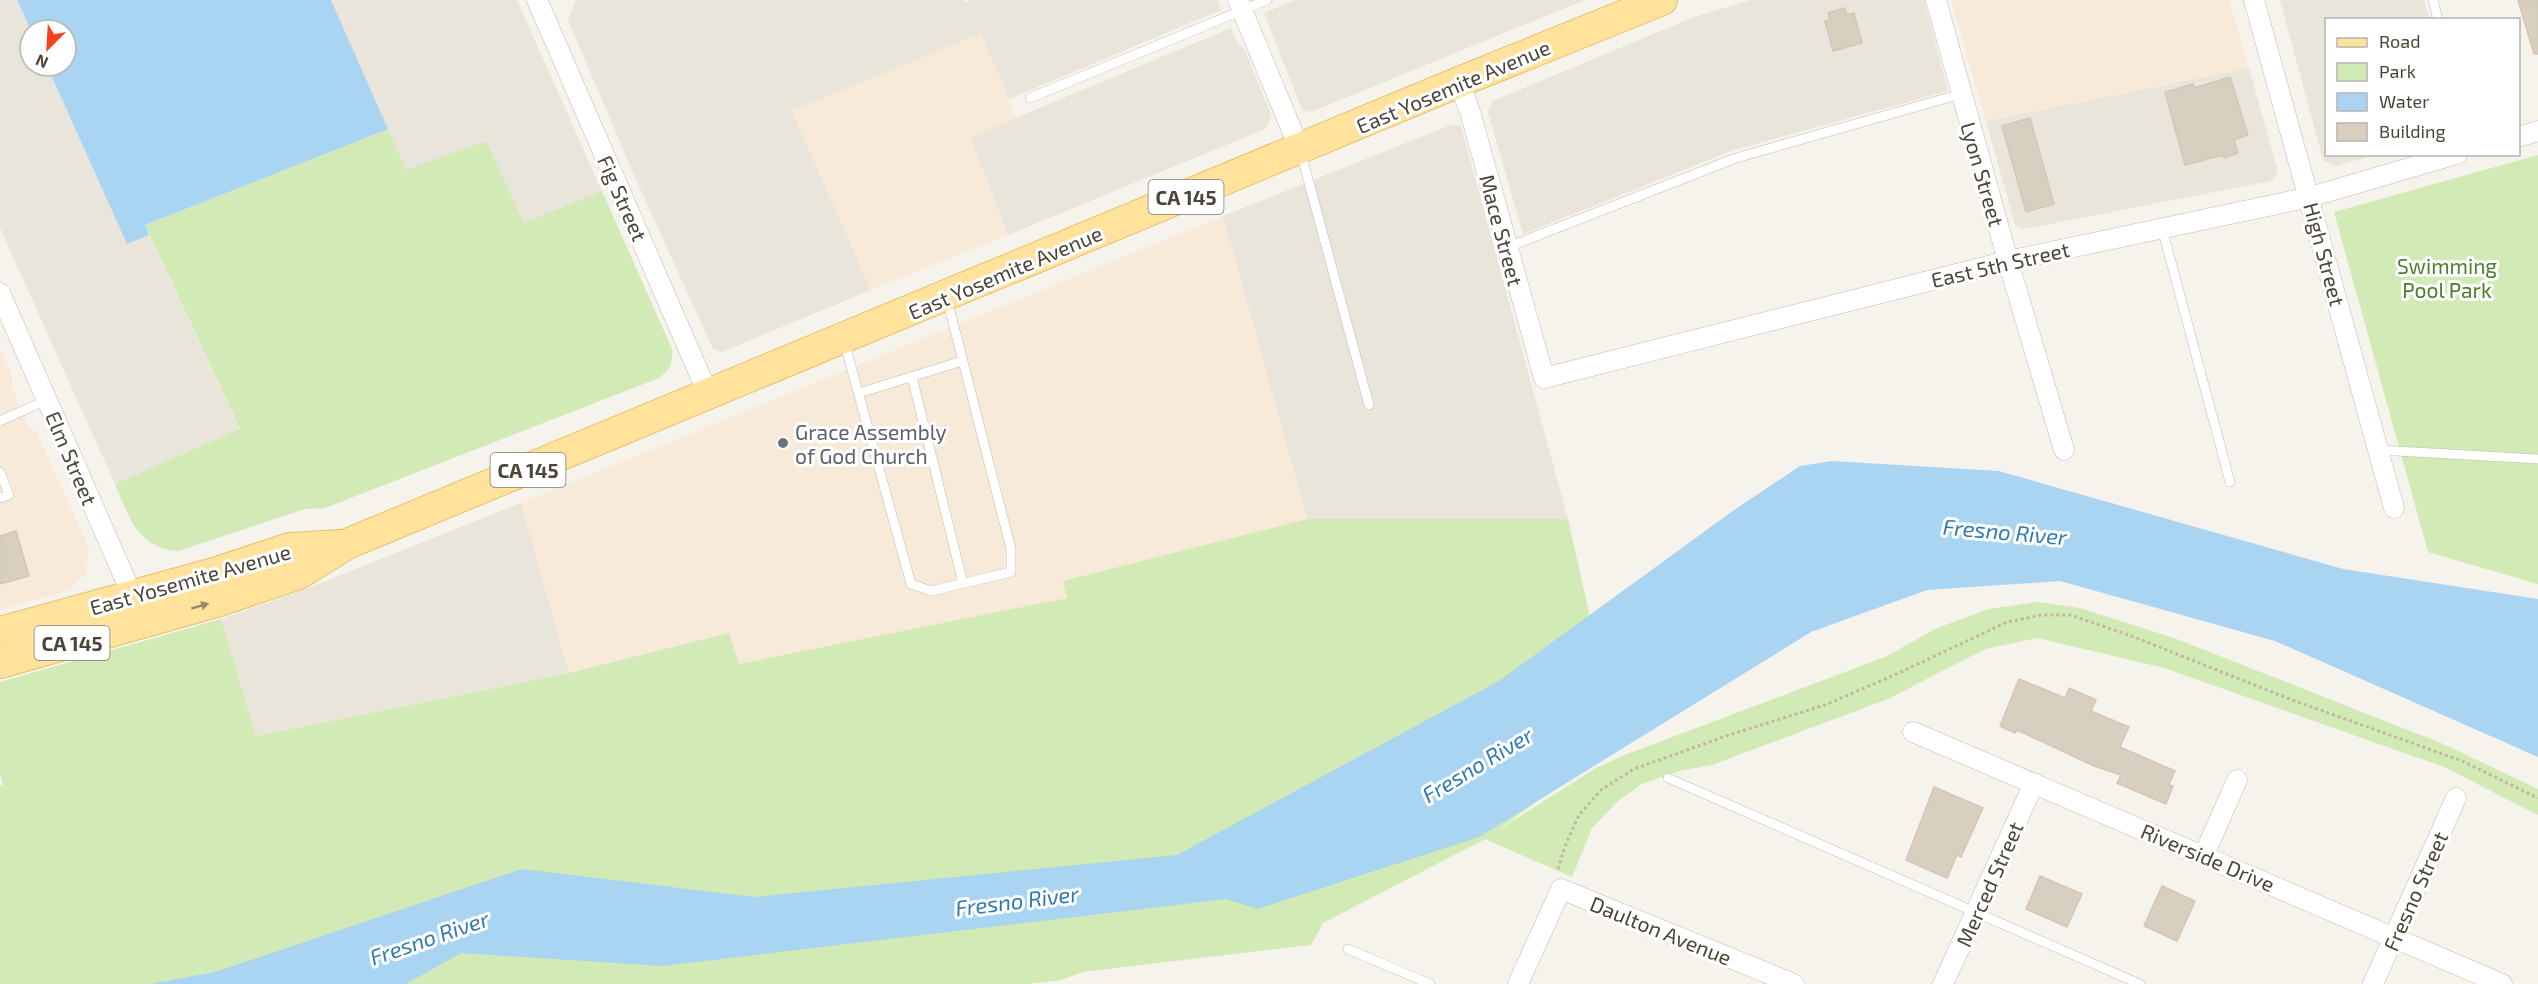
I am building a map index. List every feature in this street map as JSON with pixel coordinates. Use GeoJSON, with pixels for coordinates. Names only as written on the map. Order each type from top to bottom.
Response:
{"type":"FeatureCollection","features":[{"type":"Feature","properties":{"kind":"main road","name":"East Yosemite Avenue"},"geometry":{"type":"LineString","coordinates":[[0,663],[219,601],[299,574],[347,544],[709,396],[1459,82],[1662,0]]}},
{"type":"Feature","properties":{"kind":"main road","name":"East Yosemite Avenue"},"geometry":{"type":"LineString","coordinates":[[0,632],[214,573],[290,548],[347,544]]}},
{"type":"Feature","properties":{"kind":"street","name":"Fig Street"},"geometry":{"type":"LineString","coordinates":[[537,0],[709,396]]}},
{"type":"Feature","properties":{"kind":"street","name":"Lyon Street"},"geometry":{"type":"LineString","coordinates":[[1936,0],[2008,261],[2064,450]]}},
{"type":"Feature","properties":{"kind":"street","name":"High Street"},"geometry":{"type":"LineString","coordinates":[[2254,0],[2310,196],[2394,508]]}},
{"type":"Feature","properties":{"kind":"street"},"geometry":{"type":"LineString","coordinates":[[1240,5],[1300,150]]}},
{"type":"Feature","properties":{"kind":"street","name":"Mace Street"},"geometry":{"type":"LineString","coordinates":[[1459,82],[1471,115],[1506,248],[1544,378]]}},
{"type":"Feature","properties":{"kind":"street"},"geometry":{"type":"LineString","coordinates":[[2520,136],[2538,131]]}},
{"type":"Feature","properties":{"kind":"street","name":"East 5th Street"},"geometry":{"type":"LineString","coordinates":[[1544,378],[2008,261],[2310,196],[2450,156]]}},
{"type":"Feature","properties":{"kind":"street","name":"Elm Street"},"geometry":{"type":"LineString","coordinates":[[0,293],[144,622]]}},
{"type":"Feature","properties":{"kind":"street","name":"Riverside Drive"},"geometry":{"type":"LineString","coordinates":[[1913,732],[2502,984]]}},
{"type":"Feature","properties":{"kind":"street"},"geometry":{"type":"LineString","coordinates":[[2204,855],[2237,780]]}},
{"type":"Feature","properties":{"kind":"street","name":"Merced Street"},"geometry":{"type":"LineString","coordinates":[[1943,984],[2034,783]]}},
{"type":"Feature","properties":{"kind":"street","name":"Fresno Street"},"geometry":{"type":"LineString","coordinates":[[2373,984],[2456,798]]}},
{"type":"Feature","properties":{"kind":"street"},"geometry":{"type":"LineString","coordinates":[[1518,984],[1559,879]]}},
{"type":"Feature","properties":{"kind":"street","name":"Daulton Avenue"},"geometry":{"type":"LineString","coordinates":[[1559,879],[1794,984]]}},
{"type":"Feature","properties":{"kind":"lane"},"geometry":{"type":"LineString","coordinates":[[1030,99],[1240,5],[1267,0]]}},
{"type":"Feature","properties":{"kind":"lane"},"geometry":{"type":"LineString","coordinates":[[2433,0],[2438,18]]}},
{"type":"Feature","properties":{"kind":"lane"},"geometry":{"type":"LineString","coordinates":[[1506,248],[1736,158],[1961,94]]}},
{"type":"Feature","properties":{"kind":"lane"},"geometry":{"type":"LineString","coordinates":[[1300,150],[1369,405]]}},
{"type":"Feature","properties":{"kind":"lane"},"geometry":{"type":"LineString","coordinates":[[2162,228],[2230,482]]}},
{"type":"Feature","properties":{"kind":"lane"},"geometry":{"type":"LineString","coordinates":[[843,339],[911,584],[931,591],[1011,572],[1011,549],[946,296]]}},
{"type":"Feature","properties":{"kind":"lane"},"geometry":{"type":"LineString","coordinates":[[859,393],[962,362]]}},
{"type":"Feature","properties":{"kind":"lane"},"geometry":{"type":"LineString","coordinates":[[912,377],[963,583]]}},
{"type":"Feature","properties":{"kind":"lane"},"geometry":{"type":"LineString","coordinates":[[0,421],[47,400]]}},
{"type":"Feature","properties":{"kind":"lane"},"geometry":{"type":"LineString","coordinates":[[2379,450],[2538,459]]}},
{"type":"Feature","properties":{"kind":"lane"},"geometry":{"type":"LineString","coordinates":[[0,472],[9,495],[0,498]]}},
{"type":"Feature","properties":{"kind":"lane"},"geometry":{"type":"LineString","coordinates":[[1668,778],[2140,984]]}},
{"type":"Feature","properties":{"kind":"lane"},"geometry":{"type":"LineString","coordinates":[[1348,949],[1430,984]]}},
{"type":"Feature","properties":{"kind":"path"},"geometry":{"type":"LineString","coordinates":[[1559,879],[1566,844],[1579,815],[1600,790],[1634,769],[1729,735],[1825,705],[2007,622],[2042,615],[2071,615],[2134,637],[2287,698],[2462,761],[2538,798]]}},
{"type":"Feature","properties":{"kind":"shaded area"},"geometry":{"type":"Polygon","coordinates":[[[0,0],[17,0],[25,18],[18,18],[18,78],[52,78],[127,243],[149,235],[240,430],[115,484],[0,228],[0,0]]]}},
{"type":"Feature","properties":{"kind":"shaded area"},"geometry":{"type":"Polygon","coordinates":[[[331,0],[517,0],[602,191],[524,223],[406,170],[331,0]]]}},
{"type":"Feature","properties":{"kind":"shaded area"},"geometry":{"type":"Polygon","coordinates":[[[576,0],[963,0],[965,3],[971,0],[1217,0],[1221,10],[1009,99],[981,34],[792,111],[871,290],[722,352],[713,349],[634,175],[568,20],[576,0]]]}},
{"type":"Feature","properties":{"kind":"shaded area"},"geometry":{"type":"Polygon","coordinates":[[[1295,0],[1585,0],[1311,112],[1302,110],[1264,13],[1295,0]]]}},
{"type":"Feature","properties":{"kind":"shaded area"},"geometry":{"type":"Polygon","coordinates":[[[1751,0],[1924,0],[1948,91],[1734,150],[1523,234],[1488,112],[1493,101],[1694,17],[1751,0]]]}},
{"type":"Feature","properties":{"kind":"shaded area"},"geometry":{"type":"Polygon","coordinates":[[[1951,0],[2229,0],[2249,68],[1986,121],[1951,0]]]}},
{"type":"Feature","properties":{"kind":"shaded area"},"geometry":{"type":"Polygon","coordinates":[[[2280,0],[2424,0],[2430,18],[2325,18],[2325,156],[2372,156],[2335,166],[2323,160],[2280,0]]]}},
{"type":"Feature","properties":{"kind":"shaded area"},"geometry":{"type":"Polygon","coordinates":[[[1231,28],[1238,44],[1244,48],[1271,114],[1267,128],[1008,235],[970,137],[1231,28]]]}},
{"type":"Feature","properties":{"kind":"shaded area"},"geometry":{"type":"Polygon","coordinates":[[[981,33],[1016,118],[970,138],[1008,235],[871,290],[792,111],[981,33]]]}},
{"type":"Feature","properties":{"kind":"shaded area"},"geometry":{"type":"Polygon","coordinates":[[[2249,68],[2278,172],[2271,181],[2024,229],[2015,225],[1986,121],[2249,68]]]}},
{"type":"Feature","properties":{"kind":"shaded area"},"geometry":{"type":"Polygon","coordinates":[[[1451,125],[1461,126],[1568,519],[1307,519],[1223,216],[1451,125]]]}},
{"type":"Feature","properties":{"kind":"shaded area"},"geometry":{"type":"Polygon","coordinates":[[[1223,216],[1307,519],[1064,581],[1067,598],[738,664],[729,633],[569,673],[521,503],[1223,216]]]}},
{"type":"Feature","properties":{"kind":"shaded area"},"geometry":{"type":"Polygon","coordinates":[[[0,349],[12,375],[12,388],[27,424],[37,433],[89,548],[86,574],[69,590],[0,610],[0,349]]]}},
{"type":"Feature","properties":{"kind":"shaded area"},"geometry":{"type":"Polygon","coordinates":[[[521,503],[569,673],[256,736],[221,619],[301,591],[521,503]]]}},
{"type":"Feature","properties":{"kind":"green space"},"geometry":{"type":"Polygon","coordinates":[[[388,129],[406,170],[486,141],[524,223],[602,191],[672,349],[668,369],[659,378],[325,508],[305,509],[178,551],[164,549],[153,544],[136,529],[115,484],[240,429],[145,225],[388,129]]]}},
{"type":"Feature","properties":{"kind":"green space","name":"Swimming Pool Park"},"geometry":{"type":"Polygon","coordinates":[[[2538,155],[2538,584],[2428,552],[2334,212],[2538,155]]]}},
{"type":"Feature","properties":{"kind":"green space"},"geometry":{"type":"Polygon","coordinates":[[[1307,519],[1568,519],[1618,741],[1497,831],[1596,768],[1627,754],[1885,657],[1937,628],[1989,609],[2037,602],[2080,608],[2174,638],[2441,743],[2538,789],[2538,815],[2444,767],[2164,668],[2037,638],[1985,649],[1888,699],[1712,765],[1679,771],[1642,784],[1617,802],[1592,828],[1572,877],[1485,839],[1323,923],[1311,945],[1082,972],[1062,980],[1027,984],[0,984],[0,786],[3,784],[0,773],[0,682],[221,619],[256,736],[569,673],[729,633],[739,664],[1067,598],[1063,581],[1307,519]]]}},
{"type":"Feature","properties":{"kind":"water"},"geometry":{"type":"Polygon","coordinates":[[[17,0],[331,0],[388,129],[145,225],[149,235],[127,244],[52,78],[78,78],[78,18],[25,18],[17,0]]]}},
{"type":"Feature","properties":{"kind":"water","name":"Fresno River"},"geometry":{"type":"Polygon","coordinates":[[[1832,461],[1999,471],[2343,569],[2538,599],[2538,757],[2275,641],[2060,581],[1927,590],[1811,632],[1479,837],[1258,909],[1226,899],[662,966],[461,953],[406,984],[150,984],[215,972],[522,869],[754,897],[1177,855],[1499,681],[1734,510],[1800,466],[1832,461]]]}},
{"type":"Feature","properties":{"kind":"building"},"geometry":{"type":"Polygon","coordinates":[[[2518,0],[2538,0],[2538,54],[2534,54],[2518,0]]]}},
{"type":"Feature","properties":{"kind":"building"},"geometry":{"type":"Polygon","coordinates":[[[1845,8],[1847,15],[1854,13],[1862,43],[1833,51],[1825,21],[1830,20],[1828,13],[1845,8]]]}},
{"type":"Feature","properties":{"kind":"building"},"geometry":{"type":"Polygon","coordinates":[[[2230,77],[2248,135],[2234,140],[2238,153],[2185,165],[2165,92],[2193,84],[2194,88],[2230,77]]]}},
{"type":"Feature","properties":{"kind":"building"},"geometry":{"type":"Polygon","coordinates":[[[2030,118],[2054,204],[2026,212],[2002,126],[2030,118]]]}},
{"type":"Feature","properties":{"kind":"building"},"geometry":{"type":"Polygon","coordinates":[[[16,531],[29,576],[0,584],[0,536],[16,531]]]}},
{"type":"Feature","properties":{"kind":"building"},"geometry":{"type":"Polygon","coordinates":[[[2019,679],[2065,698],[2069,688],[2096,700],[2091,711],[2129,727],[2120,747],[2175,771],[2169,785],[2173,786],[2166,804],[2117,783],[2121,775],[2094,766],[2017,730],[2015,733],[2000,726],[2019,679]]]}},
{"type":"Feature","properties":{"kind":"building"},"geometry":{"type":"Polygon","coordinates":[[[1934,787],[1983,808],[1961,857],[1957,855],[1947,878],[1906,860],[1934,787]]]}},
{"type":"Feature","properties":{"kind":"building"},"geometry":{"type":"Polygon","coordinates":[[[2040,876],[2082,894],[2067,927],[2026,909],[2040,876]]]}},
{"type":"Feature","properties":{"kind":"building"},"geometry":{"type":"Polygon","coordinates":[[[2162,886],[2195,901],[2177,941],[2144,926],[2162,886]]]}},
{"type":"Feature","properties":{"kind":"place","name":"Grace Assembly of God Church"},"geometry":{"type":"Point","coordinates":[783,443]}}]}
